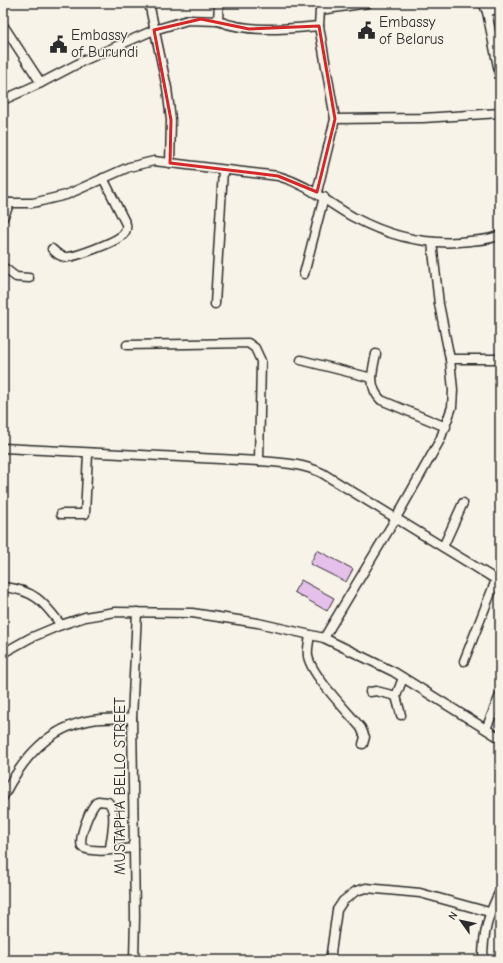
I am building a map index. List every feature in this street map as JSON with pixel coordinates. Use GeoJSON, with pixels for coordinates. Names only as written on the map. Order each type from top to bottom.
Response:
{"type":"FeatureCollection","features":[{"type":"Feature","properties":{"kind":"street"},"geometry":{"type":"LineString","coordinates":[[149,3],[159,57],[167,88],[171,120],[170,163]]}},
{"type":"Feature","properties":{"kind":"street"},"geometry":{"type":"LineString","coordinates":[[218,21],[219,3]]}},
{"type":"Feature","properties":{"kind":"street"},"geometry":{"type":"LineString","coordinates":[[304,274],[335,119],[319,26],[320,7],[368,3]]}},
{"type":"Feature","properties":{"kind":"street"},"geometry":{"type":"LineString","coordinates":[[483,3],[487,12],[498,56],[500,77]]}},
{"type":"Feature","properties":{"kind":"street"},"geometry":{"type":"LineString","coordinates":[[487,12],[500,8]]}},
{"type":"Feature","properties":{"kind":"street"},"geometry":{"type":"LineString","coordinates":[[3,100],[85,60],[154,30],[188,20],[218,21],[249,28],[288,29],[319,26]]}},
{"type":"Feature","properties":{"kind":"street"},"geometry":{"type":"LineString","coordinates":[[3,25],[40,83]]}},
{"type":"Feature","properties":{"kind":"street"},"geometry":{"type":"LineString","coordinates":[[335,119],[423,118],[500,113]]}},
{"type":"Feature","properties":{"kind":"street"},"geometry":{"type":"LineString","coordinates":[[3,218],[6,203],[33,203],[66,195],[103,178],[142,163],[170,163],[278,176],[296,181],[354,218],[388,233],[432,242],[455,243],[490,239],[500,235]]}},
{"type":"Feature","properties":{"kind":"street"},"geometry":{"type":"LineString","coordinates":[[215,304],[223,170]]}},
{"type":"Feature","properties":{"kind":"street"},"geometry":{"type":"LineString","coordinates":[[52,249],[62,257],[68,258],[120,237],[125,232],[126,224],[103,178]]}},
{"type":"Feature","properties":{"kind":"street"},"geometry":{"type":"LineString","coordinates":[[324,638],[396,518],[446,427],[452,407],[453,390],[450,359],[439,304],[432,242]]}},
{"type":"Feature","properties":{"kind":"street"},"geometry":{"type":"LineString","coordinates":[[3,267],[16,277],[29,278]]}},
{"type":"Feature","properties":{"kind":"street"},"geometry":{"type":"LineString","coordinates":[[126,345],[248,343],[255,348],[261,361],[259,461]]}},
{"type":"Feature","properties":{"kind":"street"},"geometry":{"type":"LineString","coordinates":[[376,354],[372,378],[374,394],[381,400],[446,427]]}},
{"type":"Feature","properties":{"kind":"street"},"geometry":{"type":"LineString","coordinates":[[450,359],[500,359]]}},
{"type":"Feature","properties":{"kind":"street"},"geometry":{"type":"LineString","coordinates":[[301,360],[372,378]]}},
{"type":"Feature","properties":{"kind":"street"},"geometry":{"type":"LineString","coordinates":[[3,448],[88,454],[259,461],[308,467],[322,472],[498,581],[464,662]]}},
{"type":"Feature","properties":{"kind":"street"},"geometry":{"type":"LineString","coordinates":[[61,514],[85,514],[88,454]]}},
{"type":"Feature","properties":{"kind":"street"},"geometry":{"type":"LineString","coordinates":[[443,547],[463,503]]}},
{"type":"Feature","properties":{"kind":"street"},"geometry":{"type":"LineString","coordinates":[[3,587],[19,589],[32,594],[45,603],[61,625]]}},
{"type":"Feature","properties":{"kind":"street"},"geometry":{"type":"LineString","coordinates":[[3,653],[30,638],[61,625],[85,617],[115,612],[192,613],[258,623],[324,638],[403,678],[500,738]]}},
{"type":"Feature","properties":{"kind":"street","name":"MUSTAPHA BELLO STREET"},"geometry":{"type":"LineString","coordinates":[[134,960],[132,718],[137,612]]}},
{"type":"Feature","properties":{"kind":"street"},"geometry":{"type":"LineString","coordinates":[[310,635],[308,656],[311,666],[322,682],[361,728],[364,737],[363,744]]}},
{"type":"Feature","properties":{"kind":"street"},"geometry":{"type":"LineString","coordinates":[[401,715],[396,696],[403,678]]}},
{"type":"Feature","properties":{"kind":"street"},"geometry":{"type":"LineString","coordinates":[[370,692],[376,691],[388,696],[396,696]]}},
{"type":"Feature","properties":{"kind":"street"},"geometry":{"type":"LineString","coordinates":[[486,729],[500,695]]}},
{"type":"Feature","properties":{"kind":"street"},"geometry":{"type":"LineString","coordinates":[[3,797],[13,776],[30,753],[56,734],[72,726],[92,720],[132,718]]}},
{"type":"Feature","properties":{"kind":"street"},"geometry":{"type":"LineString","coordinates":[[110,850],[113,811],[108,802],[98,801],[91,808],[80,844],[86,849],[110,850],[134,848]]}},
{"type":"Feature","properties":{"kind":"street"},"geometry":{"type":"LineString","coordinates":[[330,960],[337,910],[343,901],[356,891],[366,888],[420,893],[489,912]]}},
{"type":"Feature","properties":{"kind":"street"},"geometry":{"type":"LineString","coordinates":[[483,960],[483,941],[489,912],[500,891]]}},
{"type":"Feature","properties":{"kind":"highlighted area"},"geometry":{"type":"Polygon","coordinates":[[[201,19],[249,29],[319,26],[335,119],[317,192],[278,176],[170,163],[171,120],[154,30],[201,19]]]}},
{"type":"Feature","properties":{"kind":"building"},"geometry":{"type":"Polygon","coordinates":[[[317,550],[353,569],[346,582],[310,564],[317,550]]]}},
{"type":"Feature","properties":{"kind":"building"},"geometry":{"type":"Polygon","coordinates":[[[301,580],[334,598],[327,611],[294,592],[301,580]]]}},
{"type":"Feature","properties":{"kind":"place","name":"Embassy of Belarus"},"geometry":{"type":"Point","coordinates":[366,31]}},
{"type":"Feature","properties":{"kind":"place","name":"Embassy of Burundi"},"geometry":{"type":"Point","coordinates":[58,44]}}]}
